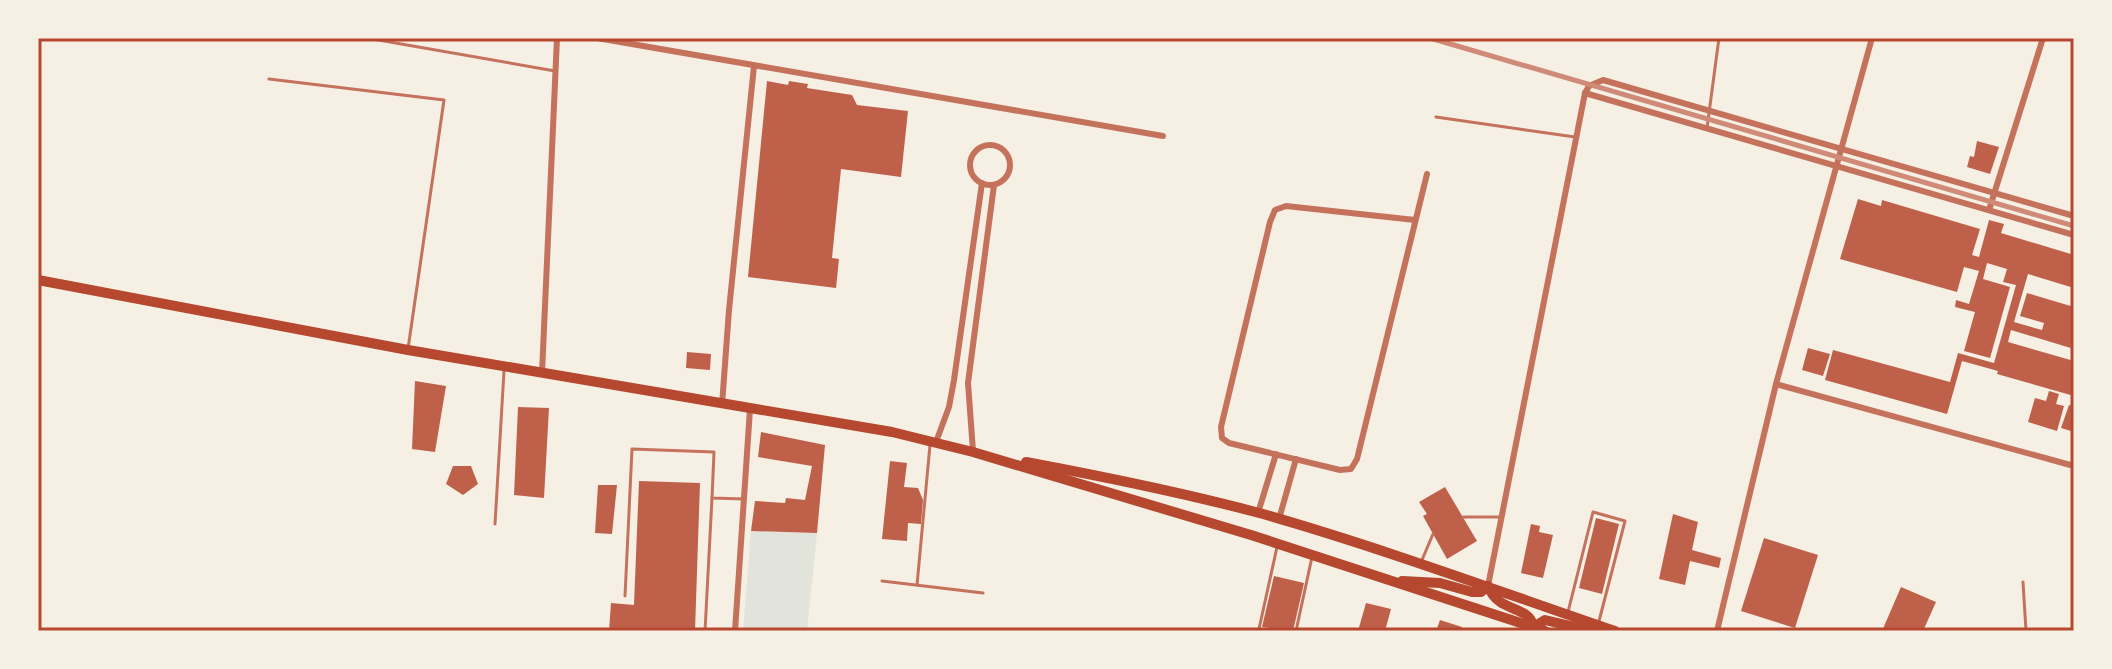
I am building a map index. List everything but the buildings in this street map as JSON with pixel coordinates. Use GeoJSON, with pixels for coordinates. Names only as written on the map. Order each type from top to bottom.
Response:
{"type":"FeatureCollection","features":[{"type":"Feature","properties":{"kind":"main road"},"geometry":{"type":"LineString","coordinates":[[38,280],[408,350],[879,429],[973,452],[1278,543],[1537,630]]}},
{"type":"Feature","properties":{"kind":"main road"},"geometry":{"type":"LineString","coordinates":[[973,452],[1137,483],[1258,513],[1488,586],[1595,628]]}},
{"type":"Feature","properties":{"kind":"main road"},"geometry":{"type":"LineString","coordinates":[[1396,581],[1440,583],[1472,592],[1481,592],[1488,586]]}},
{"type":"Feature","properties":{"kind":"main road"},"geometry":{"type":"LineString","coordinates":[[1488,586],[1496,601],[1528,616],[1537,630]]}},
{"type":"Feature","properties":{"kind":"main road"},"geometry":{"type":"LineString","coordinates":[[1537,630],[1545,620],[1615,631]]}},
{"type":"Feature","properties":{"kind":"street"},"geometry":{"type":"LineString","coordinates":[[542,373],[557,38]]}},
{"type":"Feature","properties":{"kind":"street"},"geometry":{"type":"LineString","coordinates":[[597,38],[1163,136]]}},
{"type":"Feature","properties":{"kind":"street"},"geometry":{"type":"LineString","coordinates":[[1717,631],[1776,384],[1872,38]]}},
{"type":"Feature","properties":{"kind":"street"},"geometry":{"type":"LineString","coordinates":[[1989,210],[2043,38]]}},
{"type":"Feature","properties":{"kind":"street"},"geometry":{"type":"LineString","coordinates":[[722,405],[754,66]]}},
{"type":"Feature","properties":{"kind":"street"},"geometry":{"type":"LineString","coordinates":[[1488,586],[1576,137],[1589,86],[1603,80],[2074,216]]}},
{"type":"Feature","properties":{"kind":"street"},"geometry":{"type":"LineString","coordinates":[[1585,93],[1837,162],[2074,235]]}},
{"type":"Feature","properties":{"kind":"street"},"geometry":{"type":"LineString","coordinates":[[973,452],[968,383],[980,291],[994,185],[1008,174],[1011,162],[1005,151],[994,145],[981,147],[972,156],[972,174],[982,183],[994,185]]}},
{"type":"Feature","properties":{"kind":"street"},"geometry":{"type":"LineString","coordinates":[[1415,220],[1286,206],[1275,210],[1221,427],[1222,438],[1229,443],[1340,470],[1351,469],[1357,459],[1427,174]]}},
{"type":"Feature","properties":{"kind":"street"},"geometry":{"type":"LineString","coordinates":[[933,442],[949,407],[982,183]]}},
{"type":"Feature","properties":{"kind":"street"},"geometry":{"type":"LineString","coordinates":[[967,289],[980,291]]}},
{"type":"Feature","properties":{"kind":"street"},"geometry":{"type":"LineString","coordinates":[[954,380],[968,383]]}},
{"type":"Feature","properties":{"kind":"street"},"geometry":{"type":"LineString","coordinates":[[1776,384],[2074,466]]}},
{"type":"Feature","properties":{"kind":"street"},"geometry":{"type":"LineString","coordinates":[[735,631],[750,409]]}},
{"type":"Feature","properties":{"kind":"street"},"geometry":{"type":"LineString","coordinates":[[1258,513],[1276,454]]}},
{"type":"Feature","properties":{"kind":"street"},"geometry":{"type":"LineString","coordinates":[[1279,519],[1296,459]]}},
{"type":"Feature","properties":{"kind":"lane"},"geometry":{"type":"LineString","coordinates":[[367,38],[555,71]]}},
{"type":"Feature","properties":{"kind":"lane"},"geometry":{"type":"LineString","coordinates":[[1707,128],[1719,38]]}},
{"type":"Feature","properties":{"kind":"lane"},"geometry":{"type":"LineString","coordinates":[[269,79],[444,100],[408,350]]}},
{"type":"Feature","properties":{"kind":"lane"},"geometry":{"type":"LineString","coordinates":[[1436,117],[1576,137]]}},
{"type":"Feature","properties":{"kind":"lane"},"geometry":{"type":"LineString","coordinates":[[495,524],[504,367]]}},
{"type":"Feature","properties":{"kind":"lane"},"geometry":{"type":"LineString","coordinates":[[917,585],[933,442]]}},
{"type":"Feature","properties":{"kind":"lane"},"geometry":{"type":"LineString","coordinates":[[625,596],[632,449],[714,452],[705,631]]}},
{"type":"Feature","properties":{"kind":"lane"},"geometry":{"type":"LineString","coordinates":[[712,498],[744,499]]}},
{"type":"Feature","properties":{"kind":"lane"},"geometry":{"type":"LineString","coordinates":[[1568,615],[1593,512],[1625,521],[1595,628]]}},
{"type":"Feature","properties":{"kind":"lane"},"geometry":{"type":"LineString","coordinates":[[1463,517],[1501,517]]}},
{"type":"Feature","properties":{"kind":"lane"},"geometry":{"type":"LineString","coordinates":[[1420,564],[1433,534]]}},
{"type":"Feature","properties":{"kind":"lane"},"geometry":{"type":"LineString","coordinates":[[1266,631],[1259,629],[1278,543]]}},
{"type":"Feature","properties":{"kind":"lane"},"geometry":{"type":"LineString","coordinates":[[1296,631],[1313,554]]}},
{"type":"Feature","properties":{"kind":"lane"},"geometry":{"type":"LineString","coordinates":[[882,581],[983,593]]}},
{"type":"Feature","properties":{"kind":"lane"},"geometry":{"type":"LineString","coordinates":[[2023,582],[2026,631]]}},
{"type":"Feature","properties":{"kind":"shaded area"},"geometry":{"type":"Polygon","coordinates":[[[751,531],[817,533],[807,631],[743,631],[751,531]]]}},
{"type":"Feature","properties":{"kind":"railway"},"geometry":{"type":"LineString","coordinates":[[1430,38],[2074,226]]}}]}
